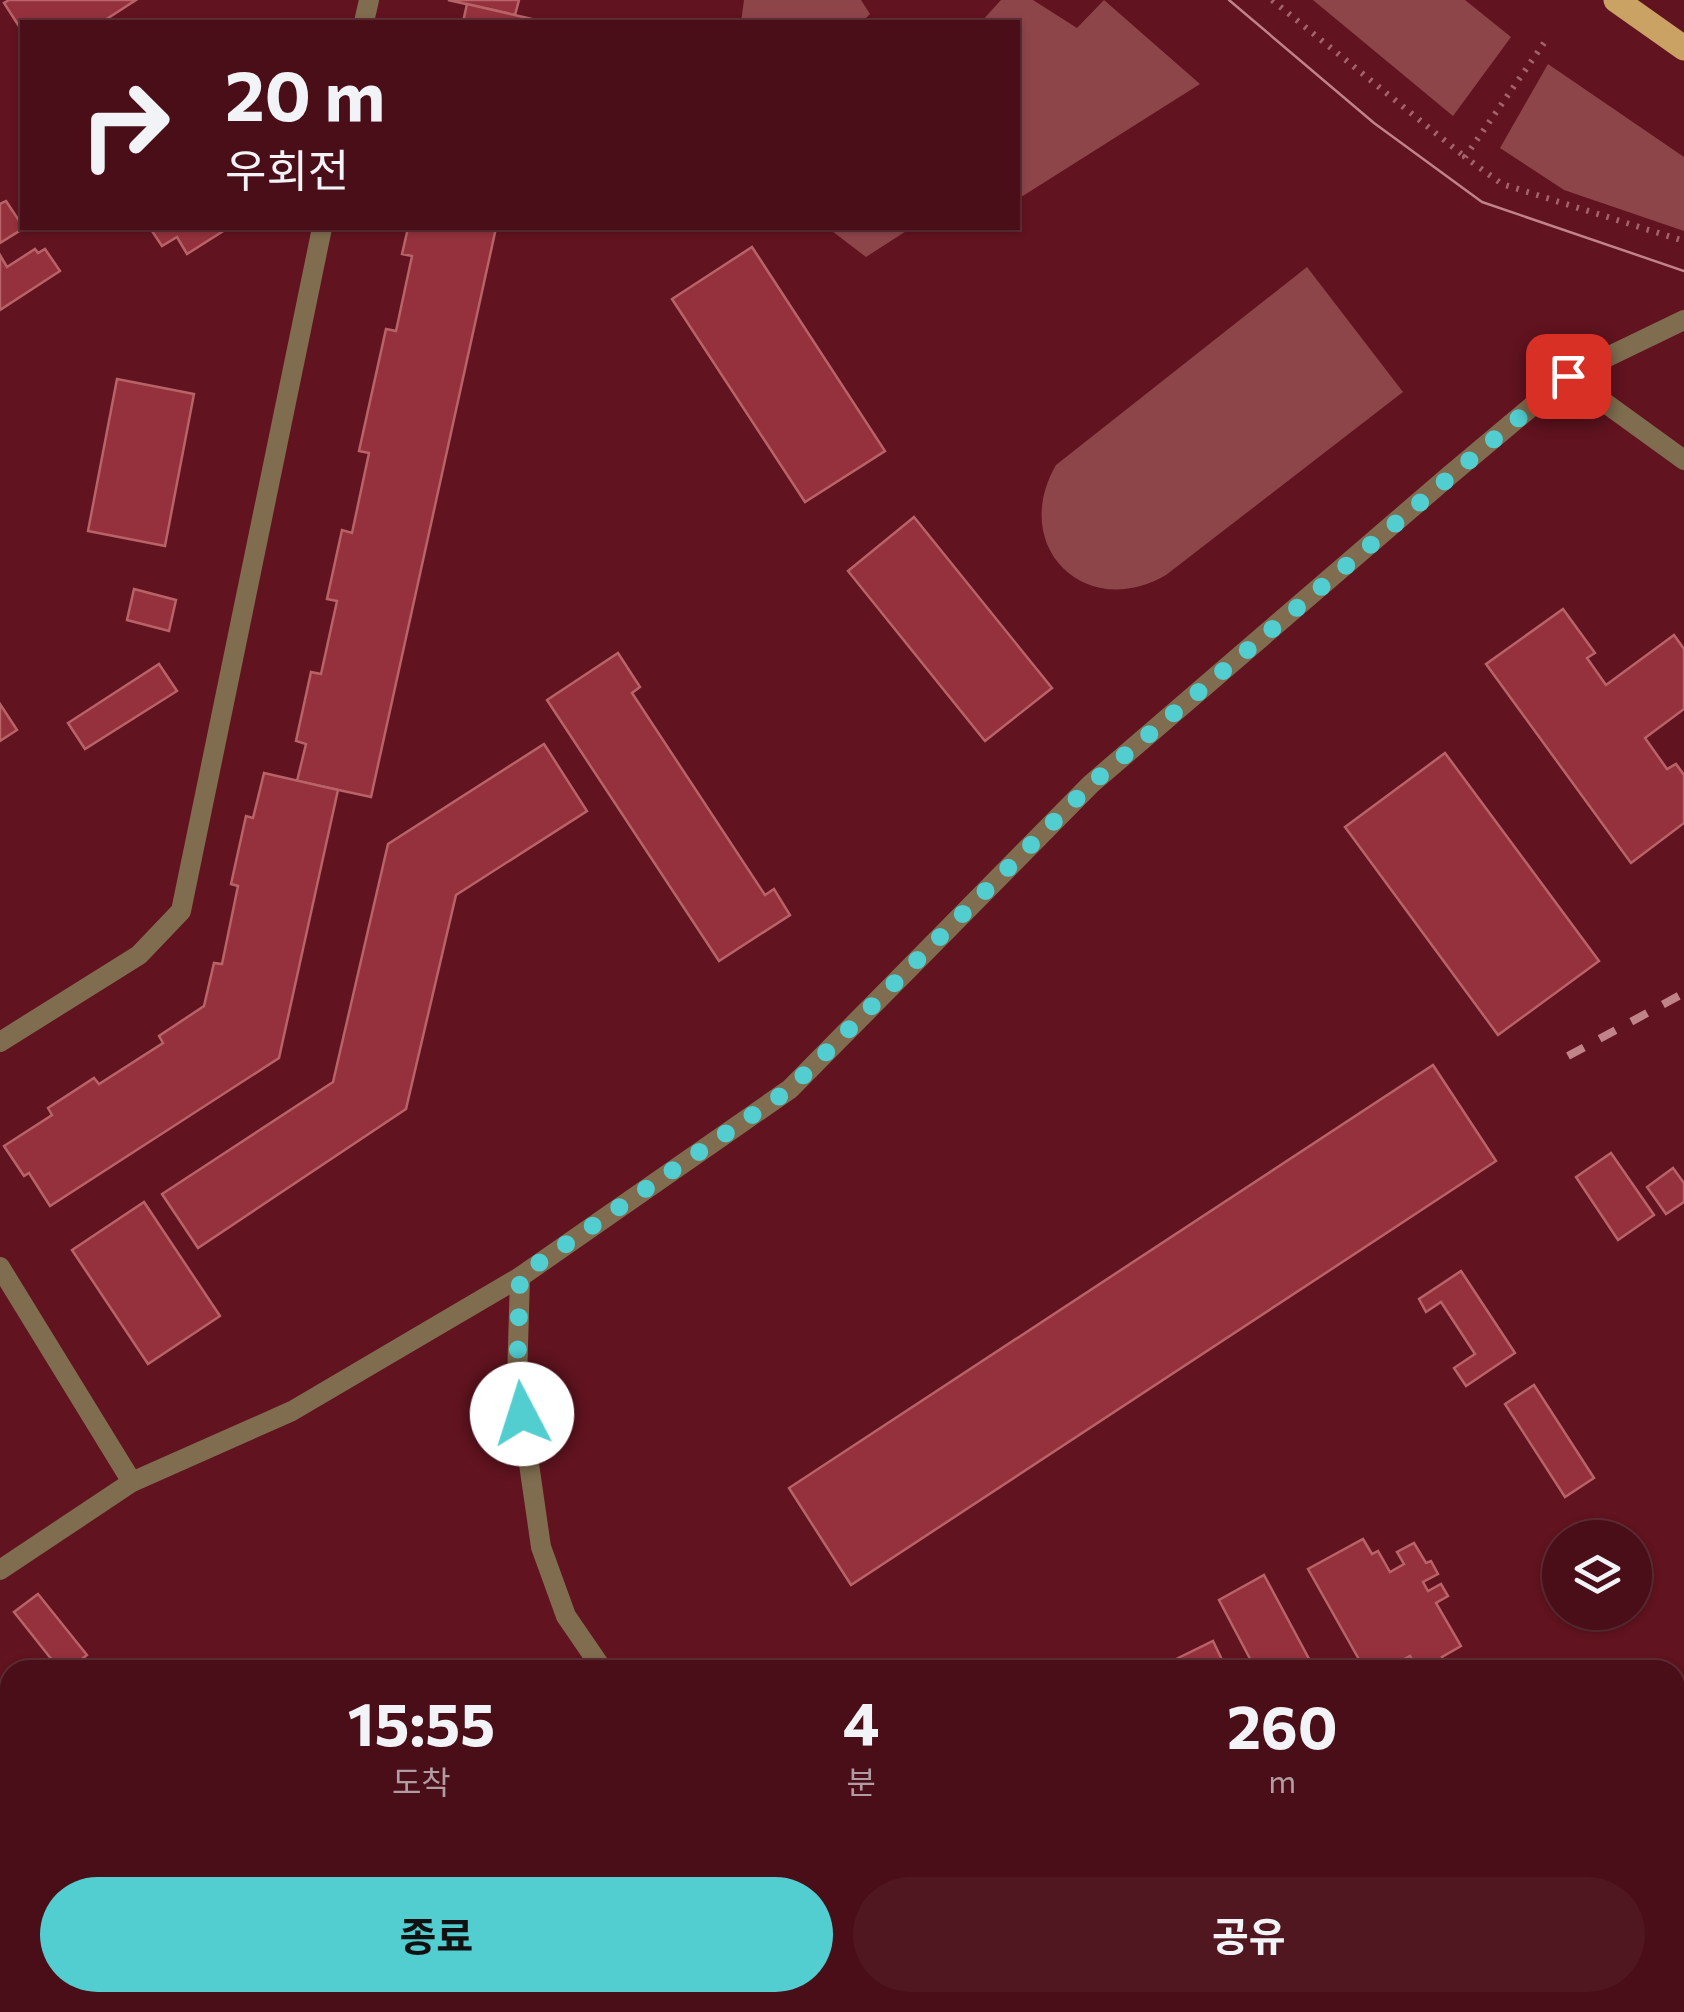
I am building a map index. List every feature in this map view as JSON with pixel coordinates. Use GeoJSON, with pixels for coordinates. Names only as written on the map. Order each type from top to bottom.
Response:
{"type":"FeatureCollection","features":[{"type":"Feature","properties":{"kind":"main road"},"geometry":{"type":"LineString","coordinates":[[1616,0],[1684,48]]}},
{"type":"Feature","properties":{"kind":"street"},"geometry":{"type":"LineString","coordinates":[[0,1042],[139,956],[181,912],[322,230]]}},
{"type":"Feature","properties":{"kind":"street"},"geometry":{"type":"LineString","coordinates":[[0,1570],[132,1482],[292,1412],[520,1276],[790,1089],[1091,784],[1568,376],[1684,320]]}},
{"type":"Feature","properties":{"kind":"street"},"geometry":{"type":"LineString","coordinates":[[1568,376],[1684,460]]}},
{"type":"Feature","properties":{"kind":"street"},"geometry":{"type":"LineString","coordinates":[[0,1266],[132,1482]]}},
{"type":"Feature","properties":{"kind":"street"},"geometry":{"type":"LineString","coordinates":[[520,1276],[517,1381],[541,1547],[566,1616],[596,1660]]}},
{"type":"Feature","properties":{"kind":"path"},"geometry":{"type":"LineString","coordinates":[[1272,0],[1502,184],[1684,241]]}},
{"type":"Feature","properties":{"kind":"path"},"geometry":{"type":"LineString","coordinates":[[1465,157],[1544,43]]}},
{"type":"Feature","properties":{"kind":"shaded area"},"geometry":{"type":"Polygon","coordinates":[[[744,0],[861,0],[870,14],[864,20],[741,20],[744,0]]]}},
{"type":"Feature","properties":{"kind":"shaded area"},"geometry":{"type":"Polygon","coordinates":[[[1001,0],[1033,0],[1077,28],[1104,0],[1200,84],[1020,198],[1020,20],[983,20],[1001,0]]]}},
{"type":"Feature","properties":{"kind":"shaded area"},"geometry":{"type":"Polygon","coordinates":[[[1313,0],[1465,0],[1511,37],[1453,116],[1313,0]]]}},
{"type":"Feature","properties":{"kind":"shaded area"},"geometry":{"type":"Polygon","coordinates":[[[1548,64],[1684,157],[1684,231],[1564,190],[1500,148],[1548,64]]]}},
{"type":"Feature","properties":{"kind":"shaded area"},"geometry":{"type":"Polygon","coordinates":[[[831,230],[908,230],[866,257],[831,230]]]}},
{"type":"Feature","properties":{"kind":"shaded area"},"geometry":{"type":"Polygon","coordinates":[[[1307,267],[1403,392],[1166,575],[1136,587],[1108,589],[1083,582],[1063,568],[1049,548],[1042,523],[1044,495],[1056,465],[1307,267]]]}},
{"type":"Feature","properties":{"kind":"building"},"geometry":{"type":"Polygon","coordinates":[[[136,0],[105,20],[20,20],[20,28],[4,3],[136,0]]]}},
{"type":"Feature","properties":{"kind":"building"},"geometry":{"type":"Polygon","coordinates":[[[448,0],[519,0],[515,15],[448,0]]]}},
{"type":"Feature","properties":{"kind":"building"},"geometry":{"type":"Polygon","coordinates":[[[467,4],[537,20],[463,20],[467,4]]]}},
{"type":"Feature","properties":{"kind":"building"},"geometry":{"type":"Polygon","coordinates":[[[6,201],[21,230],[0,243],[0,204],[6,201]]]}},
{"type":"Feature","properties":{"kind":"building"},"geometry":{"type":"Polygon","coordinates":[[[151,230],[225,230],[187,254],[177,237],[162,246],[151,230]]]}},
{"type":"Feature","properties":{"kind":"building"},"geometry":{"type":"Polygon","coordinates":[[[408,230],[496,230],[371,797],[297,781],[306,744],[296,741],[311,672],[321,674],[337,601],[327,599],[342,530],[352,533],[369,453],[359,451],[386,329],[396,331],[412,256],[402,254],[408,230]]]}},
{"type":"Feature","properties":{"kind":"building"},"geometry":{"type":"Polygon","coordinates":[[[752,247],[885,451],[805,502],[672,299],[752,247]]]}},
{"type":"Feature","properties":{"kind":"building"},"geometry":{"type":"Polygon","coordinates":[[[35,249],[38,253],[45,249],[60,271],[0,310],[0,255],[7,267],[35,249]]]}},
{"type":"Feature","properties":{"kind":"building"},"geometry":{"type":"Polygon","coordinates":[[[117,379],[194,394],[165,546],[88,531],[117,379]]]}},
{"type":"Feature","properties":{"kind":"building"},"geometry":{"type":"Polygon","coordinates":[[[914,517],[1052,688],[985,741],[848,571],[914,517]]]}},
{"type":"Feature","properties":{"kind":"building"},"geometry":{"type":"Polygon","coordinates":[[[134,589],[176,600],[169,631],[127,620],[134,589]]]}},
{"type":"Feature","properties":{"kind":"building"},"geometry":{"type":"Polygon","coordinates":[[[1563,609],[1595,653],[1587,658],[1606,685],[1674,635],[1684,649],[1684,709],[1645,738],[1667,769],[1676,764],[1684,775],[1684,823],[1631,863],[1486,664],[1563,609]]]}},
{"type":"Feature","properties":{"kind":"building"},"geometry":{"type":"Polygon","coordinates":[[[618,653],[640,687],[632,693],[765,895],[774,889],[790,915],[719,961],[547,700],[618,653]]]}},
{"type":"Feature","properties":{"kind":"building"},"geometry":{"type":"Polygon","coordinates":[[[159,664],[177,691],[85,749],[68,723],[159,664]]]}},
{"type":"Feature","properties":{"kind":"building"},"geometry":{"type":"Polygon","coordinates":[[[0,704],[17,730],[0,741],[0,704]]]}},
{"type":"Feature","properties":{"kind":"building"},"geometry":{"type":"Polygon","coordinates":[[[544,744],[587,811],[456,895],[406,1109],[198,1248],[162,1194],[333,1082],[388,844],[544,744]]]}},
{"type":"Feature","properties":{"kind":"building"},"geometry":{"type":"Polygon","coordinates":[[[1445,753],[1599,961],[1498,1035],[1345,827],[1445,753]]]}},
{"type":"Feature","properties":{"kind":"building"},"geometry":{"type":"Polygon","coordinates":[[[264,773],[338,790],[279,1058],[50,1206],[29,1173],[24,1176],[4,1146],[52,1115],[48,1108],[94,1078],[99,1084],[163,1043],[159,1036],[204,1006],[214,963],[222,964],[238,886],[231,884],[246,816],[253,818],[264,773]]]}},
{"type":"Feature","properties":{"kind":"building"},"geometry":{"type":"Polygon","coordinates":[[[1433,1065],[1496,1161],[851,1585],[789,1488],[1433,1065]]]}},
{"type":"Feature","properties":{"kind":"building"},"geometry":{"type":"Polygon","coordinates":[[[1611,1153],[1654,1215],[1618,1240],[1576,1177],[1611,1153]]]}},
{"type":"Feature","properties":{"kind":"building"},"geometry":{"type":"Polygon","coordinates":[[[1673,1168],[1684,1183],[1684,1202],[1666,1214],[1647,1187],[1673,1168]]]}},
{"type":"Feature","properties":{"kind":"building"},"geometry":{"type":"Polygon","coordinates":[[[144,1202],[220,1316],[148,1364],[72,1250],[144,1202]]]}},
{"type":"Feature","properties":{"kind":"building"},"geometry":{"type":"Polygon","coordinates":[[[1461,1271],[1515,1353],[1466,1386],[1454,1368],[1475,1354],[1441,1302],[1426,1312],[1419,1299],[1461,1271]]]}},
{"type":"Feature","properties":{"kind":"building"},"geometry":{"type":"Polygon","coordinates":[[[1534,1385],[1594,1478],[1565,1497],[1505,1404],[1534,1385]]]}},
{"type":"Feature","properties":{"kind":"building"},"geometry":{"type":"Polygon","coordinates":[[[1363,1539],[1372,1554],[1378,1551],[1390,1572],[1404,1564],[1397,1552],[1414,1543],[1438,1574],[1423,1582],[1428,1591],[1441,1584],[1448,1596],[1436,1603],[1461,1646],[1442,1657],[1444,1660],[1412,1660],[1410,1656],[1403,1660],[1359,1660],[1308,1569],[1363,1539]]]}},
{"type":"Feature","properties":{"kind":"building"},"geometry":{"type":"Polygon","coordinates":[[[1264,1575],[1310,1660],[1251,1660],[1219,1600],[1264,1575]]]}},
{"type":"Feature","properties":{"kind":"building"},"geometry":{"type":"Polygon","coordinates":[[[38,1594],[87,1655],[81,1660],[52,1660],[14,1612],[38,1594]]]}},
{"type":"Feature","properties":{"kind":"building"},"geometry":{"type":"Polygon","coordinates":[[[1213,1641],[1222,1660],[1174,1660],[1213,1641]]]}},
{"type":"Feature","properties":{"kind":"tram line"},"geometry":{"type":"LineString","coordinates":[[1229,0],[1374,123],[1482,202],[1684,271]]}},
{"type":"Feature","properties":{"kind":"railway"},"geometry":{"type":"LineString","coordinates":[[1568,1056],[1684,993]]}},
{"type":"Feature","properties":{"kind":"route"},"geometry":{"type":"LineString","coordinates":[[522,1414],[517,1381],[520,1276],[790,1089],[1091,784],[1568,376]]}}]}
